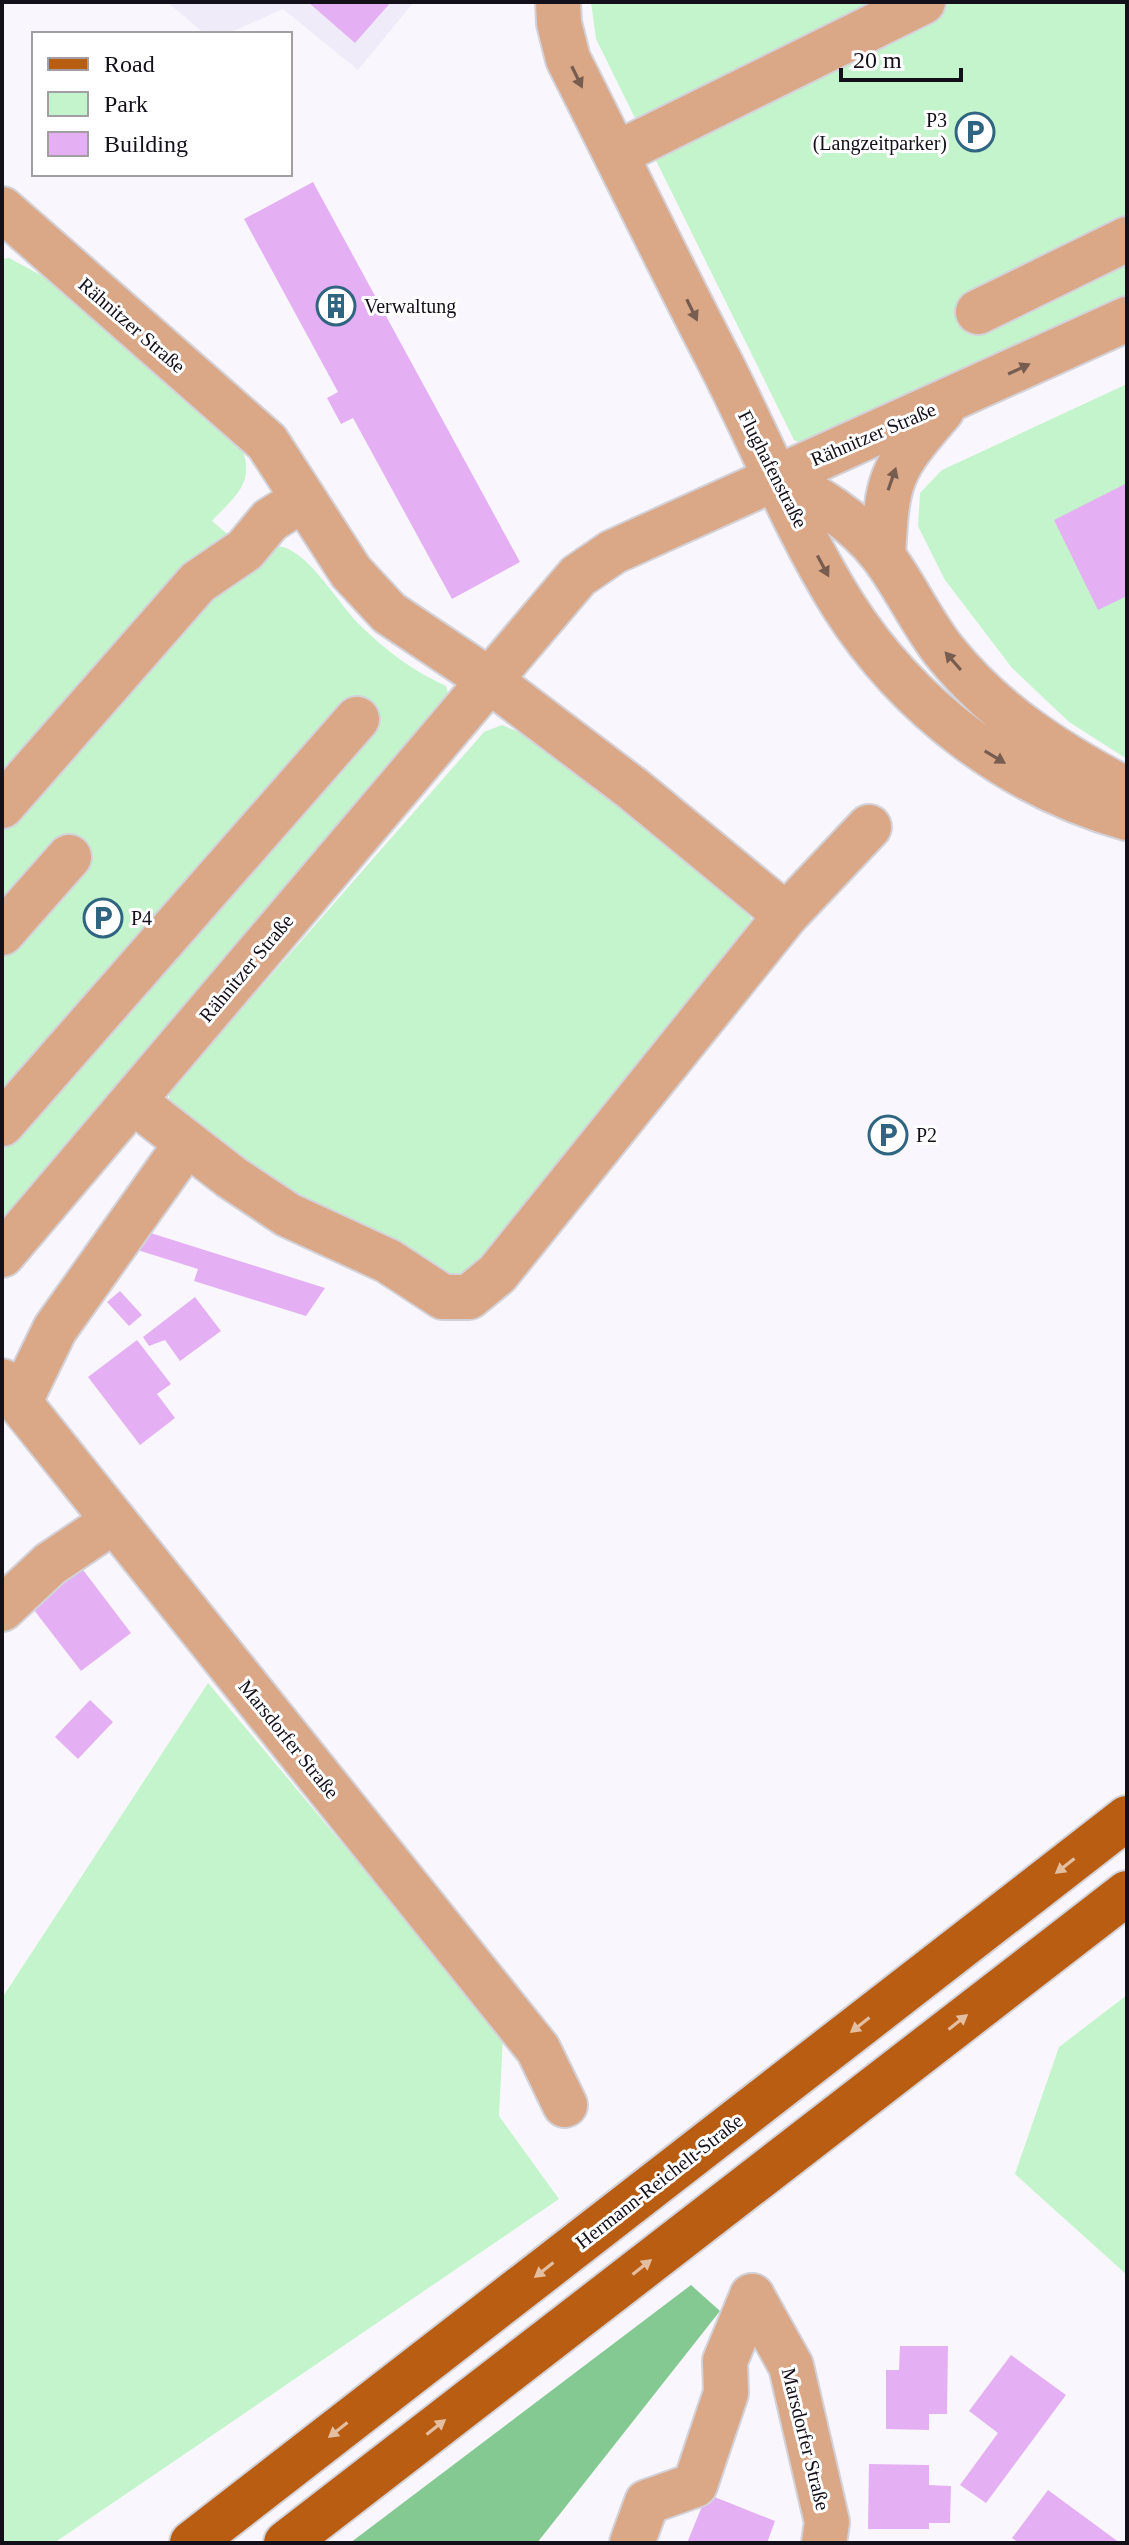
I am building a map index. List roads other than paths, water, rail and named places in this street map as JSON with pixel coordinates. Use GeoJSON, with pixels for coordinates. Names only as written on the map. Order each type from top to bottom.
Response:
{"type":"FeatureCollection","features":[{"type":"Feature","properties":{"kind":"main road","name":"Hermann-Reichelt-Straße"},"geometry":{"type":"LineString","coordinates":[[192,2543],[1127,1818]]}},
{"type":"Feature","properties":{"kind":"main road"},"geometry":{"type":"LineString","coordinates":[[286,2543],[1127,1893]]}},
{"type":"Feature","properties":{"kind":"street","name":"Flughafenstraße"},"geometry":{"type":"LineString","coordinates":[[558,2],[559,23],[568,59],[775,476],[843,604],[884,661],[931,710],[983,749],[1043,785],[1127,818]]}},
{"type":"Feature","properties":{"kind":"street"},"geometry":{"type":"LineString","coordinates":[[616,154],[923,2]]}},
{"type":"Feature","properties":{"kind":"street","name":"Rähnitzer Straße"},"geometry":{"type":"LineString","coordinates":[[2,209],[267,442],[351,572],[389,613],[489,680]]}},
{"type":"Feature","properties":{"kind":"street"},"geometry":{"type":"LineString","coordinates":[[978,312],[1127,239]]}},
{"type":"Feature","properties":{"kind":"street"},"geometry":{"type":"LineString","coordinates":[[883,556],[890,482],[901,457],[948,402],[1127,319]]}},
{"type":"Feature","properties":{"kind":"street","name":"Rähnitzer Straße"},"geometry":{"type":"LineString","coordinates":[[2,1255],[578,576],[613,552],[775,476],[948,402]]}},
{"type":"Feature","properties":{"kind":"street"},"geometry":{"type":"LineString","coordinates":[[775,476],[839,514],[883,556],[944,650],[983,695],[1030,733],[1078,765],[1127,790]]}},
{"type":"Feature","properties":{"kind":"street"},"geometry":{"type":"LineString","coordinates":[[2,806],[198,582],[222,530],[254,495],[293,485]]}},
{"type":"Feature","properties":{"kind":"street"},"geometry":{"type":"LineString","coordinates":[[489,680],[633,789],[786,915]]}},
{"type":"Feature","properties":{"kind":"street"},"geometry":{"type":"LineString","coordinates":[[2,1124],[357,719]]}},
{"type":"Feature","properties":{"kind":"street"},"geometry":{"type":"LineString","coordinates":[[133,1101],[288,1215],[388,1261],[443,1297],[469,1297],[497,1274],[786,915],[869,827]]}},
{"type":"Feature","properties":{"kind":"street"},"geometry":{"type":"LineString","coordinates":[[2,933],[69,857]]}},
{"type":"Feature","properties":{"kind":"street"},"geometry":{"type":"LineString","coordinates":[[11,1392],[187,1143]]}},
{"type":"Feature","properties":{"kind":"street","name":"Marsdorfer Straße"},"geometry":{"type":"LineString","coordinates":[[11,1392],[538,2049],[565,2105]]}},
{"type":"Feature","properties":{"kind":"street"},"geometry":{"type":"LineString","coordinates":[[2,1609],[50,1564],[114,1521]]}},
{"type":"Feature","properties":{"kind":"street","name":"Marsdorfer Straße"},"geometry":{"type":"LineString","coordinates":[[632,2543],[647,2502],[695,2485],[726,2393],[725,2361],[752,2296],[791,2366],[827,2522],[824,2543]]}},
{"type":"Feature","properties":{"kind":"place","name":"P3 (Langzeitparker)"},"geometry":{"type":"Point","coordinates":[975,132]}},
{"type":"Feature","properties":{"kind":"place","name":"Verwaltung"},"geometry":{"type":"Point","coordinates":[336,306]}},
{"type":"Feature","properties":{"kind":"place","name":"P4"},"geometry":{"type":"Point","coordinates":[103,918]}},
{"type":"Feature","properties":{"kind":"place","name":"P2"},"geometry":{"type":"Point","coordinates":[888,1135]}}]}
